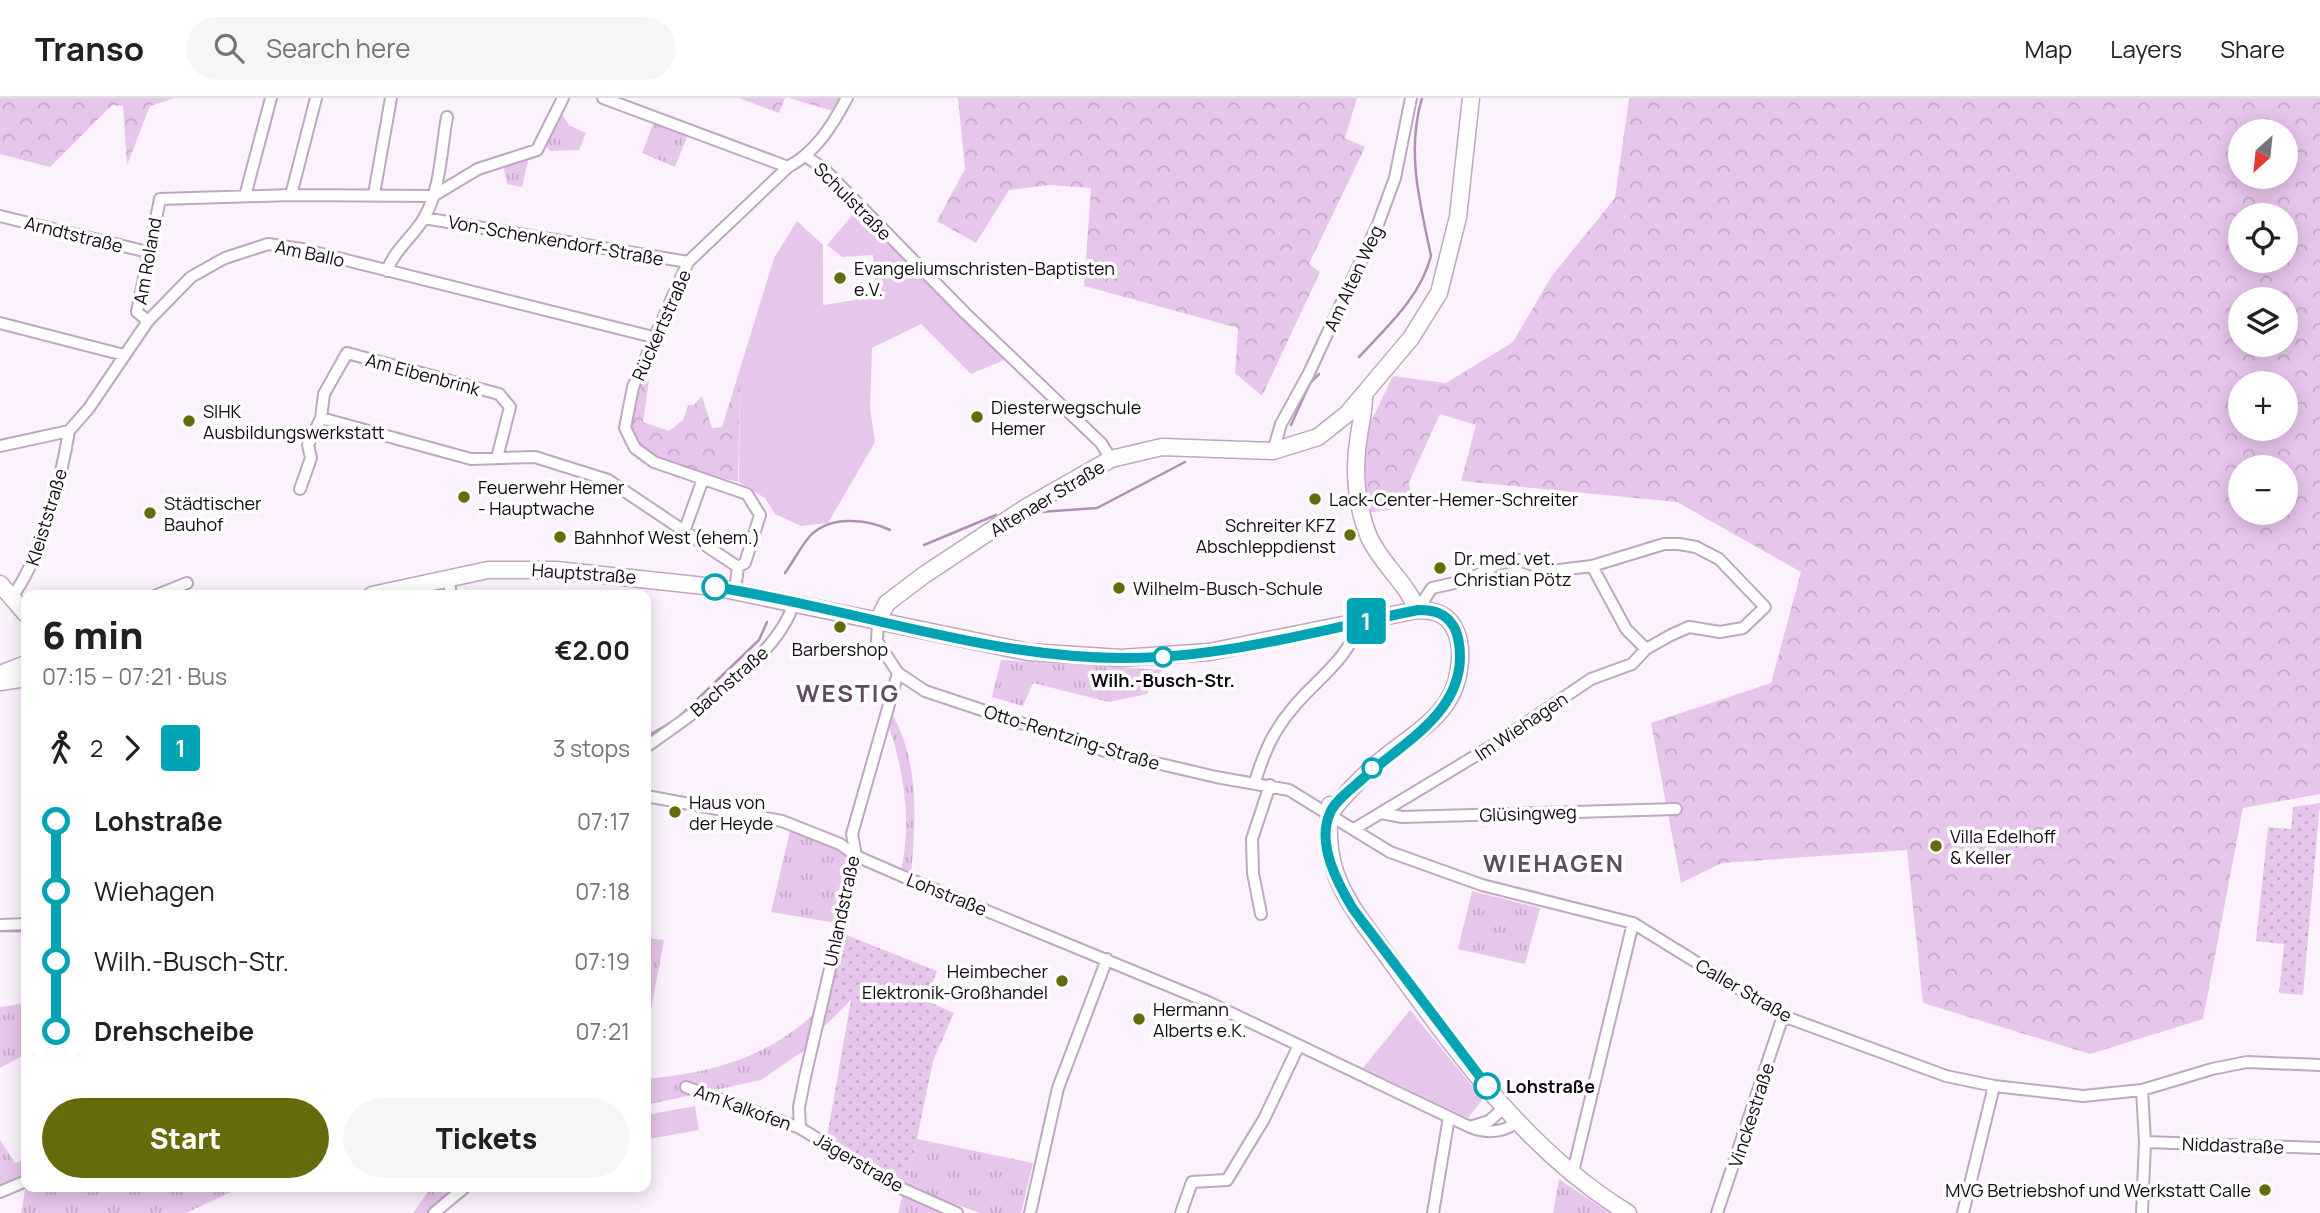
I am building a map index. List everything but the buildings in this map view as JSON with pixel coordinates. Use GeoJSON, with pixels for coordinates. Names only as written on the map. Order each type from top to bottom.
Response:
{"type":"FeatureCollection","features":[{"type":"Feature","properties":{"kind":"main road","name":"Altenaer Straße"},"geometry":{"type":"LineString","coordinates":[[878,620],[887,603],[924,575],[1025,508],[1111,459],[1162,447],[1273,451],[1318,437],[1364,397],[1411,338],[1439,293],[1458,217],[1471,98]]}},
{"type":"Feature","properties":{"kind":"main road"},"geometry":{"type":"LineString","coordinates":[[1364,397],[1355,468],[1360,507],[1370,537],[1385,564],[1411,596],[1418,610],[1439,612],[1453,625],[1460,651],[1458,678],[1451,696],[1438,714],[1370,770],[1329,813],[1327,841],[1331,864],[1353,909],[1505,1107],[1572,1176],[1628,1213]]}},
{"type":"Feature","properties":{"kind":"main road","name":"Hauptstraße"},"geometry":{"type":"LineString","coordinates":[[394,590],[488,570],[556,570],[735,590],[1028,652],[1121,658],[1209,652],[1418,610]]}},
{"type":"Feature","properties":{"kind":"main road"},"geometry":{"type":"LineString","coordinates":[[0,584],[21,610]]}},
{"type":"Feature","properties":{"kind":"main road"},"geometry":{"type":"LineString","coordinates":[[0,674],[21,666]]}},
{"type":"Feature","properties":{"kind":"main road"},"geometry":{"type":"LineString","coordinates":[[0,682],[21,679]]}},
{"type":"Feature","properties":{"kind":"street"},"geometry":{"type":"LineString","coordinates":[[245,196],[271,98]]}},
{"type":"Feature","properties":{"kind":"street"},"geometry":{"type":"LineString","coordinates":[[291,195],[316,98]]}},
{"type":"Feature","properties":{"kind":"street"},"geometry":{"type":"LineString","coordinates":[[374,194],[391,98]]}},
{"type":"Feature","properties":{"kind":"street"},"geometry":{"type":"LineString","coordinates":[[433,196],[478,169],[537,150],[563,98]]}},
{"type":"Feature","properties":{"kind":"street","name":"Schulstraße"},"geometry":{"type":"LineString","coordinates":[[603,98],[788,167],[807,157],[824,169],[965,313],[1101,443],[1111,459]]}},
{"type":"Feature","properties":{"kind":"street"},"geometry":{"type":"LineString","coordinates":[[807,157],[835,122],[847,98]]}},
{"type":"Feature","properties":{"kind":"street","name":"Am Alten Weg"},"geometry":{"type":"LineString","coordinates":[[1273,451],[1281,424],[1309,373],[1378,224],[1395,178],[1411,98]]}},
{"type":"Feature","properties":{"kind":"street"},"geometry":{"type":"LineString","coordinates":[[387,271],[392,258],[424,218],[433,196],[447,117]]}},
{"type":"Feature","properties":{"kind":"street","name":"Rückertstraße"},"geometry":{"type":"LineString","coordinates":[[737,567],[746,563],[760,515],[747,494],[654,461],[635,448],[625,428],[633,387],[688,262],[788,167]]}},
{"type":"Feature","properties":{"kind":"street","name":"Am Roland"},"geometry":{"type":"LineString","coordinates":[[148,321],[137,312],[160,200],[291,195],[433,196]]}},
{"type":"Feature","properties":{"kind":"street","name":"Arndtstraße"},"geometry":{"type":"LineString","coordinates":[[0,216],[148,252]]}},
{"type":"Feature","properties":{"kind":"street","name":"Von-Schenkendorf-Straße"},"geometry":{"type":"LineString","coordinates":[[424,218],[688,262]]}},
{"type":"Feature","properties":{"kind":"street","name":"Am Ballo"},"geometry":{"type":"LineString","coordinates":[[69,431],[89,408],[148,321],[191,277],[225,258],[268,244],[653,337]]}},
{"type":"Feature","properties":{"kind":"street"},"geometry":{"type":"LineString","coordinates":[[0,323],[124,355]]}},
{"type":"Feature","properties":{"kind":"street","name":"Am Eibenbrink"},"geometry":{"type":"LineString","coordinates":[[300,489],[311,458],[308,445],[321,418],[324,394],[347,354],[499,394],[510,407],[497,458]]}},
{"type":"Feature","properties":{"kind":"street"},"geometry":{"type":"LineString","coordinates":[[321,418],[471,458],[536,457],[608,480],[685,529],[737,567],[735,590]]}},
{"type":"Feature","properties":{"kind":"street"},"geometry":{"type":"LineString","coordinates":[[0,446],[69,431]]}},
{"type":"Feature","properties":{"kind":"street","name":"Kleiststraße"},"geometry":{"type":"LineString","coordinates":[[11,598],[27,578],[56,489],[69,431]]}},
{"type":"Feature","properties":{"kind":"street"},"geometry":{"type":"LineString","coordinates":[[685,529],[703,480]]}},
{"type":"Feature","properties":{"kind":"street","name":"Im Wiehagen"},"geometry":{"type":"LineString","coordinates":[[1354,829],[1495,744],[1591,679],[1632,664],[1646,649],[1689,627],[1720,632],[1743,628],[1765,607],[1719,559],[1696,547],[1664,544],[1592,566]]}},
{"type":"Feature","properties":{"kind":"street"},"geometry":{"type":"LineString","coordinates":[[1418,610],[1432,588],[1468,580],[1500,563],[1519,559],[1551,571],[1592,566],[1626,629],[1646,649]]}},
{"type":"Feature","properties":{"kind":"street"},"geometry":{"type":"LineString","coordinates":[[448,578],[450,590]]}},
{"type":"Feature","properties":{"kind":"street"},"geometry":{"type":"LineString","coordinates":[[170,590],[187,583]]}},
{"type":"Feature","properties":{"kind":"street","name":"Bachstraße"},"geometry":{"type":"LineString","coordinates":[[651,744],[696,712],[772,643],[789,620],[794,601]]}},
{"type":"Feature","properties":{"kind":"street"},"geometry":{"type":"LineString","coordinates":[[878,620],[877,640],[898,673]]}},
{"type":"Feature","properties":{"kind":"street"},"geometry":{"type":"LineString","coordinates":[[1255,782],[1266,746],[1291,709],[1350,647],[1358,622]]}},
{"type":"Feature","properties":{"kind":"street","name":"Otto-Rentzing-Straße"},"geometry":{"type":"LineString","coordinates":[[898,673],[925,691],[1105,751],[1216,777],[1289,790],[1329,813]]}},
{"type":"Feature","properties":{"kind":"street","name":"Uhlandstraße"},"geometry":{"type":"LineString","coordinates":[[800,1128],[799,1107],[805,1077],[856,856],[852,834],[898,673]]}},
{"type":"Feature","properties":{"kind":"street"},"geometry":{"type":"LineString","coordinates":[[1261,914],[1255,886],[1252,839],[1270,785]]}},
{"type":"Feature","properties":{"kind":"street","name":"Lohstraße"},"geometry":{"type":"LineString","coordinates":[[651,797],[782,821],[840,844],[856,856],[1107,959],[1299,1045],[1470,1127],[1483,1132],[1496,1132],[1518,1122]]}},
{"type":"Feature","properties":{"kind":"street","name":"Glüsingweg"},"geometry":{"type":"LineString","coordinates":[[1381,813],[1402,817],[1676,809]]}},
{"type":"Feature","properties":{"kind":"street","name":"Caller Straße"},"geometry":{"type":"LineString","coordinates":[[1329,813],[1390,852],[1482,886],[1633,923],[1783,1016],[1946,1076],[1994,1086],[2083,1096],[2142,1090],[2217,1067],[2247,1062],[2320,1065]]}},
{"type":"Feature","properties":{"kind":"street"},"geometry":{"type":"LineString","coordinates":[[0,925],[21,923]]}},
{"type":"Feature","properties":{"kind":"street"},"geometry":{"type":"LineString","coordinates":[[1572,1176],[1633,923]]}},
{"type":"Feature","properties":{"kind":"street"},"geometry":{"type":"LineString","coordinates":[[1030,1213],[1061,1077],[1107,959]]}},
{"type":"Feature","properties":{"kind":"street","name":"Vinckestraße"},"geometry":{"type":"LineString","coordinates":[[1717,1213],[1783,1016]]}},
{"type":"Feature","properties":{"kind":"street"},"geometry":{"type":"LineString","coordinates":[[1181,1213],[1192,1182],[1227,1180],[1264,1119],[1299,1045]]}},
{"type":"Feature","properties":{"kind":"street"},"geometry":{"type":"LineString","coordinates":[[1963,1213],[1994,1086]]}},
{"type":"Feature","properties":{"kind":"street","name":"Am Kalkofen"},"geometry":{"type":"LineString","coordinates":[[686,1087],[800,1128]]}},
{"type":"Feature","properties":{"kind":"street"},"geometry":{"type":"LineString","coordinates":[[2142,1090],[2146,1142],[2142,1213]]}},
{"type":"Feature","properties":{"kind":"street"},"geometry":{"type":"LineString","coordinates":[[1470,1127],[1489,1121],[1505,1107]]}},
{"type":"Feature","properties":{"kind":"street"},"geometry":{"type":"LineString","coordinates":[[1433,1213],[1449,1117]]}},
{"type":"Feature","properties":{"kind":"street","name":"Jägerstraße"},"geometry":{"type":"LineString","coordinates":[[800,1128],[887,1182],[957,1213]]}},
{"type":"Feature","properties":{"kind":"street","name":"Niddastraße"},"geometry":{"type":"LineString","coordinates":[[2146,1142],[2320,1148]]}},
{"type":"Feature","properties":{"kind":"street"},"geometry":{"type":"LineString","coordinates":[[0,1192],[21,1183]]}},
{"type":"Feature","properties":{"kind":"street"},"geometry":{"type":"LineString","coordinates":[[434,1213],[459,1192]]}},
{"type":"Feature","properties":{"kind":"green space"},"geometry":{"type":"Polygon","coordinates":[[[0,98],[175,98],[150,106],[127,165],[123,106],[112,105],[50,167],[0,154],[0,98]]]}},
{"type":"Feature","properties":{"kind":"green space"},"geometry":{"type":"Polygon","coordinates":[[[739,98],[785,98],[779,113],[739,98]]]}},
{"type":"Feature","properties":{"kind":"green space"},"geometry":{"type":"Polygon","coordinates":[[[789,98],[844,98],[836,112],[789,98]]]}},
{"type":"Feature","properties":{"kind":"green space"},"geometry":{"type":"Polygon","coordinates":[[[958,98],[1357,98],[1345,138],[1365,147],[1309,264],[1320,272],[1262,396],[1235,373],[1238,328],[1084,286],[1091,188],[1049,185],[1009,190],[976,243],[937,221],[965,169],[958,98]]]}},
{"type":"Feature","properties":{"kind":"green space"},"geometry":{"type":"Polygon","coordinates":[[[1629,98],[2320,98],[2320,794],[2243,808],[2203,1019],[2090,1054],[1923,1003],[1907,850],[1722,863],[1681,883],[1651,723],[1771,683],[1801,572],[1677,502],[1461,481],[1476,425],[1440,414],[1409,482],[1413,507],[1365,513],[1359,467],[1365,434],[1393,376],[1446,383],[1513,342],[1551,277],[1615,198],[1629,98]]]}},
{"type":"Feature","properties":{"kind":"green space"},"geometry":{"type":"Polygon","coordinates":[[[562,115],[570,126],[586,133],[579,150],[550,151],[546,146],[562,115]]]}},
{"type":"Feature","properties":{"kind":"green space"},"geometry":{"type":"Polygon","coordinates":[[[654,122],[688,134],[675,167],[642,153],[654,122]]]}},
{"type":"Feature","properties":{"kind":"green space"},"geometry":{"type":"Polygon","coordinates":[[[529,156],[522,187],[507,184],[503,164],[529,156]]]}},
{"type":"Feature","properties":{"kind":"green space"},"geometry":{"type":"Polygon","coordinates":[[[855,212],[1009,358],[971,374],[921,324],[872,348],[870,409],[875,442],[828,523],[801,526],[775,514],[765,498],[739,482],[740,387],[735,385],[774,258],[797,221],[823,245],[823,305],[855,300],[875,286],[873,255],[842,257],[827,245],[855,212]]]}},
{"type":"Feature","properties":{"kind":"green space"},"geometry":{"type":"Polygon","coordinates":[[[649,381],[643,422],[669,431],[683,420],[688,405],[694,405],[702,396],[712,428],[722,427],[735,385],[740,386],[738,482],[676,466],[646,452],[636,443],[629,427],[631,415],[638,384],[649,381]]]}},
{"type":"Feature","properties":{"kind":"green space"},"geometry":{"type":"Polygon","coordinates":[[[1001,660],[1162,670],[1147,694],[1109,702],[1033,683],[1023,706],[992,697],[1001,660]]]}},
{"type":"Feature","properties":{"kind":"green space"},"geometry":{"type":"Polygon","coordinates":[[[890,710],[907,749],[914,790],[911,875],[901,872],[906,813],[902,775],[886,718],[890,710]]]}},
{"type":"Feature","properties":{"kind":"green space"},"geometry":{"type":"Polygon","coordinates":[[[2320,803],[2303,995],[2279,993],[2284,944],[2256,941],[2268,827],[2291,829],[2293,807],[2320,803]]]}},
{"type":"Feature","properties":{"kind":"green space"},"geometry":{"type":"Polygon","coordinates":[[[791,827],[837,847],[851,858],[836,923],[771,912],[791,827]]]}},
{"type":"Feature","properties":{"kind":"green space"},"geometry":{"type":"Polygon","coordinates":[[[1472,891],[1540,908],[1525,964],[1458,949],[1472,891]]]}},
{"type":"Feature","properties":{"kind":"green space"},"geometry":{"type":"Polygon","coordinates":[[[844,934],[937,971],[925,1000],[954,1013],[933,1061],[907,1187],[827,1137],[851,1000],[821,1030],[844,934]]]}},
{"type":"Feature","properties":{"kind":"green space"},"geometry":{"type":"Polygon","coordinates":[[[651,939],[664,940],[651,1009],[651,939]]]}},
{"type":"Feature","properties":{"kind":"green space"},"geometry":{"type":"Polygon","coordinates":[[[21,1004],[21,1057],[0,1068],[0,1007],[21,1004]]]}},
{"type":"Feature","properties":{"kind":"green space"},"geometry":{"type":"Polygon","coordinates":[[[1410,1010],[1483,1099],[1468,1118],[1363,1068],[1410,1010]]]}},
{"type":"Feature","properties":{"kind":"green space"},"geometry":{"type":"Polygon","coordinates":[[[814,1014],[806,1049],[761,1080],[651,1104],[651,1078],[693,1073],[736,1061],[756,1053],[814,1014]]]}},
{"type":"Feature","properties":{"kind":"green space"},"geometry":{"type":"Polygon","coordinates":[[[695,1106],[699,1130],[651,1139],[651,1114],[695,1106]]]}},
{"type":"Feature","properties":{"kind":"green space"},"geometry":{"type":"Polygon","coordinates":[[[917,1139],[1033,1163],[1021,1213],[980,1213],[907,1187],[917,1139]]]}},
{"type":"Feature","properties":{"kind":"green space"},"geometry":{"type":"Polygon","coordinates":[[[0,1140],[15,1163],[21,1161],[21,1179],[0,1185],[0,1140]]]}},
{"type":"Feature","properties":{"kind":"green space"},"geometry":{"type":"Polygon","coordinates":[[[1559,1179],[1609,1213],[1553,1213],[1559,1179]]]}},
{"type":"Feature","properties":{"kind":"green space"},"geometry":{"type":"Polygon","coordinates":[[[25,1192],[231,1192],[186,1213],[21,1213],[25,1192]]]}},
{"type":"Feature","properties":{"kind":"green space"},"geometry":{"type":"Polygon","coordinates":[[[428,1192],[449,1192],[428,1213],[413,1213],[428,1192]]]}},
{"type":"Feature","properties":{"kind":"green space"},"geometry":{"type":"Polygon","coordinates":[[[903,1193],[945,1213],[898,1213],[903,1193]]]}},
{"type":"Feature","properties":{"kind":"waterway"},"geometry":{"type":"LineString","coordinates":[[1359,357],[1411,298],[1431,256],[1416,177],[1415,138],[1422,98]]}},
{"type":"Feature","properties":{"kind":"waterway"},"geometry":{"type":"LineString","coordinates":[[1291,425],[1310,383],[1319,374]]}},
{"type":"Feature","properties":{"kind":"waterway"},"geometry":{"type":"LineString","coordinates":[[1040,512],[1097,508],[1185,462]]}},
{"type":"Feature","properties":{"kind":"waterway"},"geometry":{"type":"LineString","coordinates":[[924,545],[996,515]]}},
{"type":"Feature","properties":{"kind":"waterway"},"geometry":{"type":"LineString","coordinates":[[785,573],[803,544],[818,529],[849,521],[871,523],[890,530]]}},
{"type":"Feature","properties":{"kind":"waterway"},"geometry":{"type":"LineString","coordinates":[[680,716],[759,640],[767,622]]}},
{"type":"Feature","properties":{"kind":"waterway"},"geometry":{"type":"LineString","coordinates":[[651,734],[675,720]]}},
{"type":"Feature","properties":{"kind":"waterway"},"geometry":{"type":"LineString","coordinates":[[0,931],[21,931]]}},
{"type":"Feature","properties":{"kind":"bus line","name":"1"},"geometry":{"type":"LineString","coordinates":[[715,587],[794,601],[1028,652],[1087,657],[1171,657],[1209,652],[1418,610],[1431,610],[1447,617],[1459,638],[1460,651],[1458,678],[1451,696],[1428,724],[1343,795],[1329,813],[1327,841],[1337,880],[1353,909],[1487,1086]]}},
{"type":"Feature","properties":{"kind":"place","name":"Evangeliumschristen-Baptisten e.V."},"geometry":{"type":"Point","coordinates":[840,278]}},
{"type":"Feature","properties":{"kind":"place","name":"Diesterwegschule Hemer"},"geometry":{"type":"Point","coordinates":[977,417]}},
{"type":"Feature","properties":{"kind":"place","name":"SIHK Ausbildungswerkstatt"},"geometry":{"type":"Point","coordinates":[189,421]}},
{"type":"Feature","properties":{"kind":"place","name":"Feuerwehr Hemer - Hauptwache"},"geometry":{"type":"Point","coordinates":[464,497]}},
{"type":"Feature","properties":{"kind":"place","name":"Lack-Center-Hemer-Schreiter"},"geometry":{"type":"Point","coordinates":[1315,499]}},
{"type":"Feature","properties":{"kind":"place","name":"Städtischer Bauhof"},"geometry":{"type":"Point","coordinates":[150,513]}},
{"type":"Feature","properties":{"kind":"place","name":"Schreiter KFZ Abschleppdienst"},"geometry":{"type":"Point","coordinates":[1350,535]}},
{"type":"Feature","properties":{"kind":"place","name":"Bahnhof West (ehem.)"},"geometry":{"type":"Point","coordinates":[560,537]}},
{"type":"Feature","properties":{"kind":"place","name":"Dr. med. vet. Christian Pötz"},"geometry":{"type":"Point","coordinates":[1440,568]}},
{"type":"Feature","properties":{"kind":"place","name":"Wilhelm-Busch-Schule"},"geometry":{"type":"Point","coordinates":[1119,588]}},
{"type":"Feature","properties":{"kind":"place","name":"Barbershop"},"geometry":{"type":"Point","coordinates":[840,627]}},
{"type":"Feature","properties":{"kind":"place","name":"Wilh.-Busch-Str."},"geometry":{"type":"Point","coordinates":[1163,657]}},
{"type":"Feature","properties":{"kind":"place","name":"Haus von der Heyde"},"geometry":{"type":"Point","coordinates":[675,812]}},
{"type":"Feature","properties":{"kind":"place","name":"Villa Edelhoff & Keller"},"geometry":{"type":"Point","coordinates":[1936,846]}},
{"type":"Feature","properties":{"kind":"place","name":"Heimbecher Elektronik-Großhandel"},"geometry":{"type":"Point","coordinates":[1062,981]}},
{"type":"Feature","properties":{"kind":"place","name":"Hermann Alberts e.K."},"geometry":{"type":"Point","coordinates":[1139,1019]}},
{"type":"Feature","properties":{"kind":"place","name":"Lohstraße"},"geometry":{"type":"Point","coordinates":[1487,1086]}},
{"type":"Feature","properties":{"kind":"place","name":"MVG Betriebshof und Werkstatt Calle"},"geometry":{"type":"Point","coordinates":[2265,1190]}},
{"type":"Feature","properties":{"kind":"district","name":"WESTIG"},"geometry":{"type":"Point","coordinates":[848,692]}},
{"type":"Feature","properties":{"kind":"district","name":"WIEHAGEN"},"geometry":{"type":"Point","coordinates":[1554,862]}}]}
